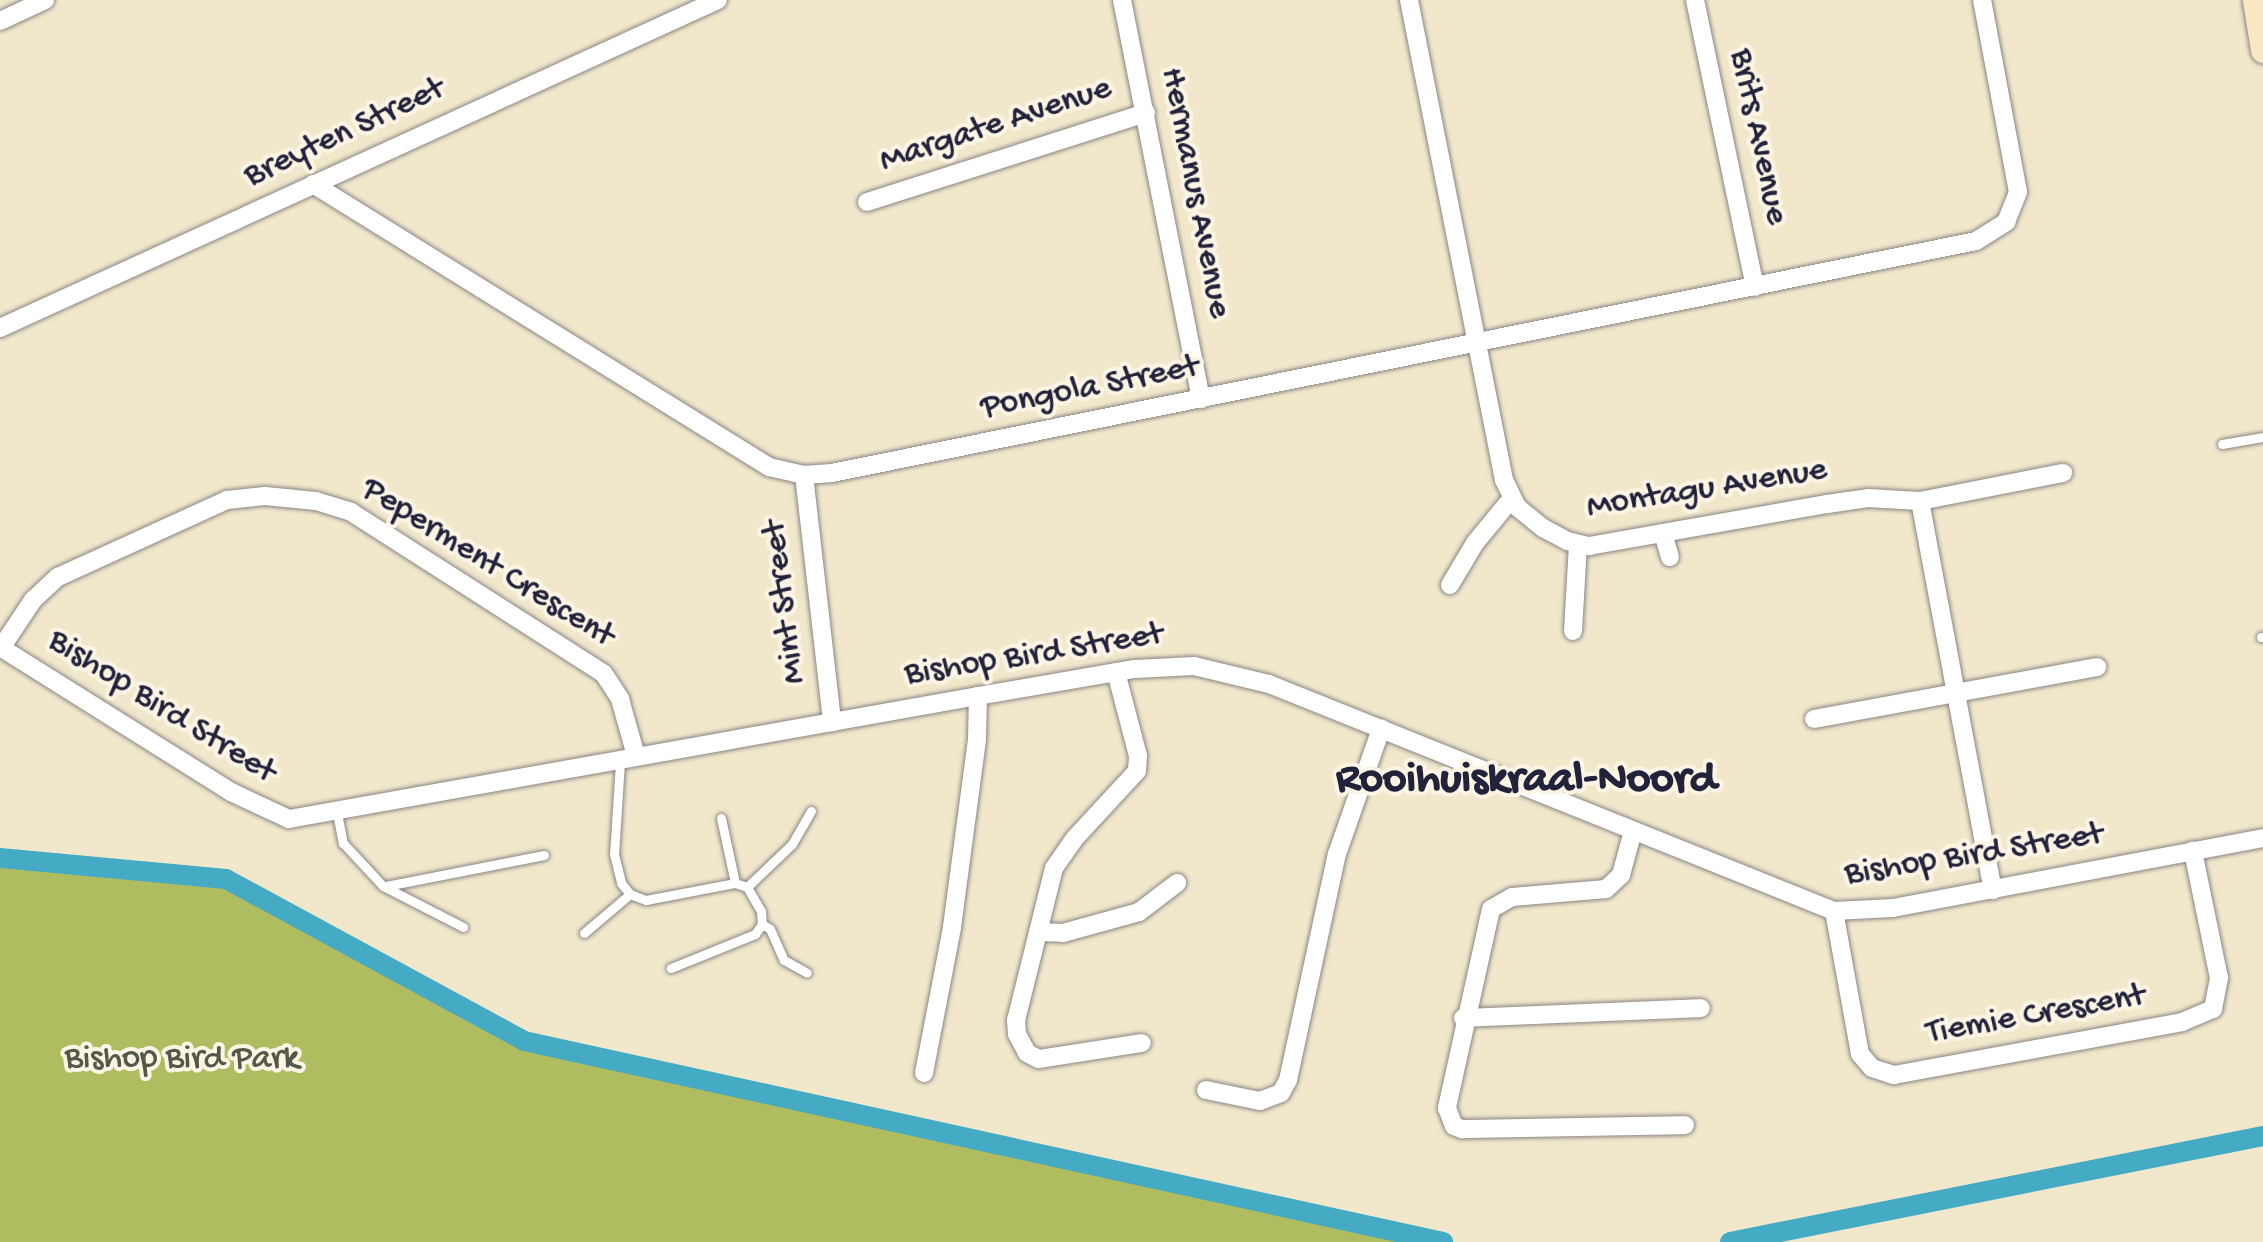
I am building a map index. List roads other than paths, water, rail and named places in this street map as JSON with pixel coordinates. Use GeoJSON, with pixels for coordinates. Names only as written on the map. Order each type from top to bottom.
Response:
{"type":"FeatureCollection","features":[{"type":"Feature","properties":{"kind":"street"},"geometry":{"type":"LineString","coordinates":[[0,21],[46,0]]}},
{"type":"Feature","properties":{"kind":"street","name":"Breyten Street"},"geometry":{"type":"LineString","coordinates":[[0,328],[718,0]]}},
{"type":"Feature","properties":{"kind":"street","name":"Hermanus Avenue"},"geometry":{"type":"LineString","coordinates":[[1122,0],[1201,400]]}},
{"type":"Feature","properties":{"kind":"street"},"geometry":{"type":"LineString","coordinates":[[1409,0],[1504,480],[1512,498],[1475,543],[1450,586]]}},
{"type":"Feature","properties":{"kind":"street","name":"Brits Avenue"},"geometry":{"type":"LineString","coordinates":[[1695,0],[1754,287]]}},
{"type":"Feature","properties":{"kind":"street","name":"Pongola Street"},"geometry":{"type":"LineString","coordinates":[[313,184],[769,468],[804,476],[1949,248],[1995,232],[2013,209],[2018,192],[1982,0]]}},
{"type":"Feature","properties":{"kind":"street"},"geometry":{"type":"LineString","coordinates":[[2256,0],[2263,50]]}},
{"type":"Feature","properties":{"kind":"street","name":"Margate Avenue"},"geometry":{"type":"LineString","coordinates":[[867,202],[1146,113]]}},
{"type":"Feature","properties":{"kind":"street","name":"Montagu Avenue"},"geometry":{"type":"LineString","coordinates":[[1512,498],[1543,528],[1590,546],[1868,498],[1920,500],[2063,473]]}},
{"type":"Feature","properties":{"kind":"street","name":"Mint Street"},"geometry":{"type":"LineString","coordinates":[[804,476],[832,722]]}},
{"type":"Feature","properties":{"kind":"street","name":"Peperment Crescent"},"geometry":{"type":"LineString","coordinates":[[0,647],[33,600],[58,577],[228,500],[264,496],[316,501],[351,512],[604,674],[620,699],[628,757]]}},
{"type":"Feature","properties":{"kind":"street"},"geometry":{"type":"LineString","coordinates":[[1920,500],[1993,890]]}},
{"type":"Feature","properties":{"kind":"street"},"geometry":{"type":"LineString","coordinates":[[1663,533],[1670,556]]}},
{"type":"Feature","properties":{"kind":"street"},"geometry":{"type":"LineString","coordinates":[[1573,631],[1578,544]]}},
{"type":"Feature","properties":{"kind":"street","name":"Bishop Bird Street"},"geometry":{"type":"LineString","coordinates":[[0,647],[264,810],[289,819],[336,814],[628,757],[1162,666],[1230,672],[1834,911],[1893,908],[2263,838]]}},
{"type":"Feature","properties":{"kind":"street"},"geometry":{"type":"LineString","coordinates":[[1814,719],[2097,667]]}},
{"type":"Feature","properties":{"kind":"street"},"geometry":{"type":"LineString","coordinates":[[1116,672],[1138,756],[1137,770],[1060,856],[1016,1020],[1017,1034],[1027,1052],[1050,1060],[1142,1043]]}},
{"type":"Feature","properties":{"kind":"street"},"geometry":{"type":"LineString","coordinates":[[924,1074],[952,928],[975,753],[978,696]]}},
{"type":"Feature","properties":{"kind":"street"},"geometry":{"type":"LineString","coordinates":[[1206,1090],[1260,1101],[1280,1092],[1288,1080],[1337,854],[1381,729]]}},
{"type":"Feature","properties":{"kind":"street"},"geometry":{"type":"LineString","coordinates":[[1633,831],[1622,875],[1606,889],[1512,896],[1490,909],[1447,1108],[1454,1126],[1685,1125]]}},
{"type":"Feature","properties":{"kind":"street","name":"Tiemie Crescent"},"geometry":{"type":"LineString","coordinates":[[1834,911],[1860,1054],[1872,1068],[1894,1075],[2182,1022],[2213,1009],[2220,994],[2219,978],[2194,851]]}},
{"type":"Feature","properties":{"kind":"street"},"geometry":{"type":"LineString","coordinates":[[1038,932],[1063,934],[1139,912],[1176,883]]}},
{"type":"Feature","properties":{"kind":"street"},"geometry":{"type":"LineString","coordinates":[[1464,1018],[1701,1008]]}},
{"type":"Feature","properties":{"kind":"lane"},"geometry":{"type":"LineString","coordinates":[[2222,444],[2263,437]]}},
{"type":"Feature","properties":{"kind":"lane"},"geometry":{"type":"LineString","coordinates":[[628,757],[614,854],[621,883],[630,894],[646,900],[735,884],[747,886],[762,911],[762,924],[742,941],[670,968]]}},
{"type":"Feature","properties":{"kind":"lane"},"geometry":{"type":"LineString","coordinates":[[747,886],[792,844],[811,811]]}},
{"type":"Feature","properties":{"kind":"lane"},"geometry":{"type":"LineString","coordinates":[[336,814],[344,842],[383,886],[462,928]]}},
{"type":"Feature","properties":{"kind":"lane"},"geometry":{"type":"LineString","coordinates":[[721,818],[735,884]]}},
{"type":"Feature","properties":{"kind":"lane"},"geometry":{"type":"LineString","coordinates":[[383,886],[544,855]]}},
{"type":"Feature","properties":{"kind":"lane"},"geometry":{"type":"LineString","coordinates":[[584,932],[630,894]]}},
{"type":"Feature","properties":{"kind":"lane"},"geometry":{"type":"LineString","coordinates":[[762,924],[770,930],[784,960],[807,973]]}},
{"type":"Feature","properties":{"kind":"waterway"},"geometry":{"type":"LineString","coordinates":[[0,858],[226,879],[524,1041],[1443,1242]]}},
{"type":"Feature","properties":{"kind":"waterway"},"geometry":{"type":"LineString","coordinates":[[1730,1242],[2263,1136]]}},
{"type":"Feature","properties":{"kind":"district","name":"Rooihuiskraal-Noord"},"geometry":{"type":"Point","coordinates":[1526,781]}},
{"type":"Feature","properties":{"kind":"park label","name":"Bishop Bird Park"},"geometry":{"type":"Point","coordinates":[182,1060]}}]}
